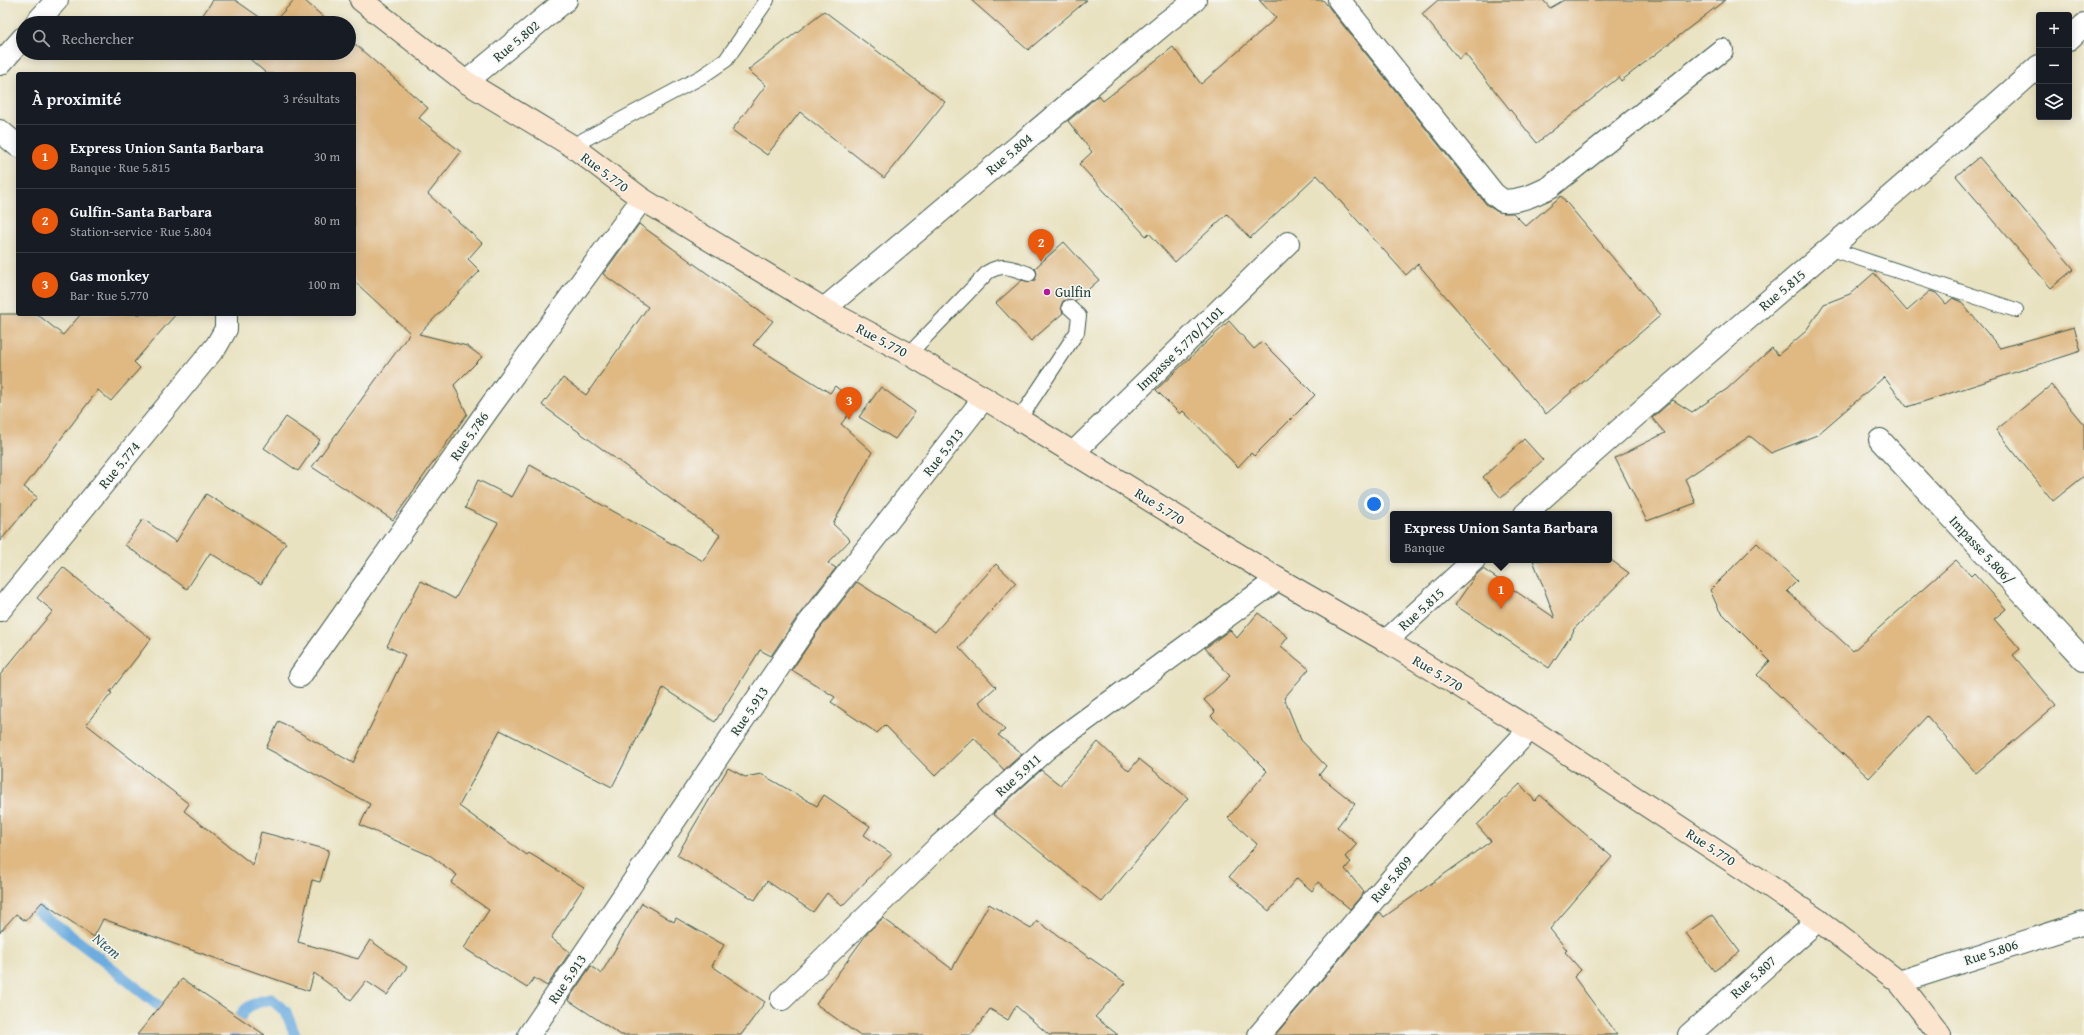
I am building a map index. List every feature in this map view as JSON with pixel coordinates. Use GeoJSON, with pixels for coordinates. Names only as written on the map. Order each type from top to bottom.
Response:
{"type":"FeatureCollection","features":[{"type":"Feature","properties":{"kind":"main road","name":"Rue 5.770"},"geometry":{"type":"LineString","coordinates":[[361,0],[466,82],[572,146],[642,199],[824,309],[909,354],[984,398],[1018,421],[1278,579],[1386,641],[1530,729],[1766,883],[1818,920],[1899,982],[1940,1035]]}},
{"type":"Feature","properties":{"kind":"street"},"geometry":{"type":"LineString","coordinates":[[42,16],[57,0]]}},
{"type":"Feature","properties":{"kind":"street","name":"Rue 5.802"},"geometry":{"type":"LineString","coordinates":[[466,82],[566,0]]}},
{"type":"Feature","properties":{"kind":"street","name":"Rue 5.804"},"geometry":{"type":"LineString","coordinates":[[824,309],[1158,29],[1196,0]]}},
{"type":"Feature","properties":{"kind":"street"},"geometry":{"type":"LineString","coordinates":[[1339,0],[1489,188],[1503,201],[1515,201],[1527,198],[1550,187],[1722,50]]}},
{"type":"Feature","properties":{"kind":"street"},"geometry":{"type":"LineString","coordinates":[[2072,36],[2084,25]]}},
{"type":"Feature","properties":{"kind":"street"},"geometry":{"type":"LineString","coordinates":[[0,64],[16,46]]}},
{"type":"Feature","properties":{"kind":"street","name":"Rue 5.815"},"geometry":{"type":"LineString","coordinates":[[1528,511],[1602,443],[1952,145],[2036,69]]}},
{"type":"Feature","properties":{"kind":"street"},"geometry":{"type":"LineString","coordinates":[[0,131],[16,144]]}},
{"type":"Feature","properties":{"kind":"street","name":"Rue 5.786"},"geometry":{"type":"LineString","coordinates":[[300,676],[487,410],[642,199]]}},
{"type":"Feature","properties":{"kind":"street","name":"Impasse 5.770/1101"},"geometry":{"type":"LineString","coordinates":[[1072,453],[1288,244]]}},
{"type":"Feature","properties":{"kind":"street","name":"Rue 5.774"},"geometry":{"type":"LineString","coordinates":[[0,610],[217,345],[226,328],[226,316]]}},
{"type":"Feature","properties":{"kind":"street","name":"Rue 5.913"},"geometry":{"type":"LineString","coordinates":[[529,1035],[808,624],[984,398]]}},
{"type":"Feature","properties":{"kind":"street","name":"Impasse 5.806/"},"geometry":{"type":"LineString","coordinates":[[1880,440],[2084,660]]}},
{"type":"Feature","properties":{"kind":"street","name":"Rue 5.815"},"geometry":{"type":"LineString","coordinates":[[1386,641],[1471,563]]}},
{"type":"Feature","properties":{"kind":"street","name":"Rue 5.911"},"geometry":{"type":"LineString","coordinates":[[782,998],[939,846],[1046,750],[1278,579]]}},
{"type":"Feature","properties":{"kind":"street","name":"Rue 5.809"},"geometry":{"type":"LineString","coordinates":[[1259,1035],[1422,843],[1530,729]]}},
{"type":"Feature","properties":{"kind":"street","name":"Rue 5.807"},"geometry":{"type":"LineString","coordinates":[[1689,1035],[1818,920]]}},
{"type":"Feature","properties":{"kind":"street","name":"Rue 5.806"},"geometry":{"type":"LineString","coordinates":[[1899,982],[2084,923]]}},
{"type":"Feature","properties":{"kind":"lane"},"geometry":{"type":"LineString","coordinates":[[572,146],[701,77],[726,60],[768,0]]}},
{"type":"Feature","properties":{"kind":"lane"},"geometry":{"type":"LineString","coordinates":[[1831,249],[2016,310]]}},
{"type":"Feature","properties":{"kind":"lane"},"geometry":{"type":"LineString","coordinates":[[909,354],[988,272],[998,266],[1009,267],[1029,274]]}},
{"type":"Feature","properties":{"kind":"lane"},"geometry":{"type":"LineString","coordinates":[[1018,421],[1077,332],[1079,316],[1070,307]]}},
{"type":"Feature","properties":{"kind":"building"},"geometry":{"type":"Polygon","coordinates":[[[213,0],[235,0],[258,16],[202,16],[213,0]]]}},
{"type":"Feature","properties":{"kind":"building"},"geometry":{"type":"Polygon","coordinates":[[[294,0],[304,0],[322,16],[279,16],[294,0]]]}},
{"type":"Feature","properties":{"kind":"building"},"geometry":{"type":"Polygon","coordinates":[[[971,0],[1087,0],[1028,50],[971,0]]]}},
{"type":"Feature","properties":{"kind":"building"},"geometry":{"type":"Polygon","coordinates":[[[1259,0],[1323,0],[1486,204],[1496,211],[1513,213],[1526,226],[1561,196],[1661,315],[1546,414],[1418,264],[1406,275],[1317,175],[1250,238],[1227,214],[1175,262],[1149,233],[1146,236],[1079,164],[1092,152],[1068,121],[1099,95],[1103,101],[1173,47],[1201,84],[1276,18],[1259,0]]]}},
{"type":"Feature","properties":{"kind":"building"},"geometry":{"type":"Polygon","coordinates":[[[1438,0],[1543,0],[1550,8],[1564,0],[1725,0],[1621,81],[1619,77],[1537,143],[1465,54],[1459,59],[1422,14],[1438,0]]]}},
{"type":"Feature","properties":{"kind":"building"},"geometry":{"type":"Polygon","coordinates":[[[824,11],[945,102],[884,178],[800,112],[767,155],[732,130],[766,85],[748,70],[824,11]]]}},
{"type":"Feature","properties":{"kind":"building"},"geometry":{"type":"Polygon","coordinates":[[[356,45],[428,108],[419,118],[461,152],[428,194],[482,243],[468,259],[480,271],[419,334],[467,346],[482,357],[454,385],[467,414],[393,520],[312,467],[410,333],[356,283],[356,72],[265,72],[251,60],[356,60],[356,45]]]}},
{"type":"Feature","properties":{"kind":"building"},"geometry":{"type":"Polygon","coordinates":[[[1979,157],[2074,269],[2051,288],[1956,176],[1979,157]]]}},
{"type":"Feature","properties":{"kind":"building"},"geometry":{"type":"Polygon","coordinates":[[[639,224],[773,321],[753,345],[830,393],[835,386],[857,404],[841,424],[872,452],[833,524],[850,540],[828,563],[836,568],[798,616],[771,656],[760,650],[715,722],[663,688],[612,787],[500,730],[459,806],[527,855],[529,853],[584,887],[551,938],[570,952],[547,986],[534,978],[527,988],[464,948],[489,910],[451,883],[457,875],[431,856],[360,825],[370,804],[266,748],[279,721],[353,763],[405,655],[387,646],[421,581],[455,599],[498,523],[465,508],[478,480],[512,497],[530,465],[703,561],[720,535],[542,405],[563,378],[586,395],[648,307],[603,274],[639,224]]]}},
{"type":"Feature","properties":{"kind":"building","name":"Gulfin"},"geometry":{"type":"Polygon","coordinates":[[[1064,242],[1099,280],[1075,301],[1070,299],[1063,301],[1061,306],[1063,313],[1031,341],[996,303],[1022,280],[1030,282],[1035,280],[1037,273],[1035,268],[1064,242]]]}},
{"type":"Feature","properties":{"kind":"building"},"geometry":{"type":"Polygon","coordinates":[[[1874,273],[1907,311],[1930,291],[1936,293],[1946,304],[1953,298],[1960,301],[2000,348],[2074,327],[2081,351],[1907,407],[1884,377],[1817,435],[1771,453],[1750,436],[1685,479],[1696,503],[1647,521],[1615,458],[1665,433],[1652,418],[1673,400],[1692,412],[1727,389],[1772,348],[1778,355],[1805,332],[1824,304],[1850,294],[1874,273]]]}},
{"type":"Feature","properties":{"kind":"building"},"geometry":{"type":"Polygon","coordinates":[[[0,314],[39,316],[63,335],[79,316],[174,316],[134,362],[140,368],[111,401],[98,390],[24,487],[37,497],[0,541],[0,314]]]}},
{"type":"Feature","properties":{"kind":"building"},"geometry":{"type":"Polygon","coordinates":[[[1229,321],[1254,349],[1262,342],[1315,395],[1254,456],[1251,453],[1238,467],[1183,411],[1180,414],[1156,390],[1229,321]]]}},
{"type":"Feature","properties":{"kind":"building"},"geometry":{"type":"Polygon","coordinates":[[[2051,385],[2084,425],[2084,476],[2053,501],[1996,430],[2051,385]]]}},
{"type":"Feature","properties":{"kind":"building"},"geometry":{"type":"Polygon","coordinates":[[[881,387],[915,412],[895,439],[859,417],[881,387]]]}},
{"type":"Feature","properties":{"kind":"building"},"geometry":{"type":"Polygon","coordinates":[[[286,417],[320,440],[298,471],[264,448],[286,417]]]}},
{"type":"Feature","properties":{"kind":"building"},"geometry":{"type":"Polygon","coordinates":[[[1524,439],[1543,460],[1501,498],[1483,477],[1524,439]]]}},
{"type":"Feature","properties":{"kind":"building"},"geometry":{"type":"Polygon","coordinates":[[[206,494],[286,543],[261,584],[210,553],[187,589],[125,545],[143,519],[176,542],[206,494]]]}},
{"type":"Feature","properties":{"kind":"building"},"geometry":{"type":"Polygon","coordinates":[[[1757,543],[1797,581],[1787,591],[1853,651],[1956,560],[1971,576],[1974,573],[2006,609],[1994,619],[2020,649],[2013,655],[2056,705],[1976,773],[1927,716],[1869,778],[1757,675],[1770,661],[1719,610],[1710,590],[1757,543]]]}},
{"type":"Feature","properties":{"kind":"building"},"geometry":{"type":"Polygon","coordinates":[[[1612,561],[1629,573],[1573,630],[1574,631],[1549,668],[1455,605],[1476,575],[1483,569],[1555,618],[1534,563],[1612,563],[1612,561]]]}},
{"type":"Feature","properties":{"kind":"building"},"geometry":{"type":"Polygon","coordinates":[[[996,564],[1016,583],[959,647],[996,687],[979,702],[1005,730],[998,735],[1022,754],[1004,770],[974,738],[935,776],[885,725],[877,733],[831,702],[835,697],[792,670],[818,631],[857,582],[935,632],[996,564]]]}},
{"type":"Feature","properties":{"kind":"building"},"geometry":{"type":"Polygon","coordinates":[[[63,567],[151,639],[110,692],[112,693],[86,724],[189,804],[184,811],[253,865],[261,832],[329,850],[320,882],[312,880],[298,942],[358,959],[370,940],[407,967],[387,995],[366,981],[351,1000],[314,973],[309,991],[103,919],[94,937],[42,902],[25,921],[16,914],[0,932],[0,675],[53,611],[37,598],[63,567]]]}},
{"type":"Feature","properties":{"kind":"building"},"geometry":{"type":"Polygon","coordinates":[[[1258,613],[1288,637],[1281,646],[1309,669],[1284,698],[1301,740],[1326,766],[1319,775],[1355,804],[1337,827],[1357,844],[1345,857],[1351,862],[1345,869],[1364,892],[1350,909],[1318,882],[1312,891],[1297,878],[1269,911],[1229,877],[1257,844],[1228,818],[1267,771],[1211,716],[1215,712],[1204,700],[1230,676],[1205,648],[1230,630],[1237,638],[1258,613]]]}},
{"type":"Feature","properties":{"kind":"building"},"geometry":{"type":"Polygon","coordinates":[[[1098,742],[1129,771],[1139,759],[1188,798],[1102,902],[993,814],[1041,770],[1060,785],[1098,742]]]}},
{"type":"Feature","properties":{"kind":"building"},"geometry":{"type":"Polygon","coordinates":[[[728,768],[745,777],[761,774],[817,806],[824,795],[870,826],[864,835],[892,854],[842,906],[827,893],[813,912],[767,881],[755,900],[677,855],[728,768]]]}},
{"type":"Feature","properties":{"kind":"building"},"geometry":{"type":"Polygon","coordinates":[[[1520,784],[1535,801],[1540,795],[1612,857],[1550,929],[1567,950],[1565,952],[1581,970],[1574,977],[1617,1035],[1275,1035],[1380,912],[1384,917],[1491,841],[1477,825],[1520,784]]]}},
{"type":"Feature","properties":{"kind":"building"},"geometry":{"type":"Polygon","coordinates":[[[642,903],[674,922],[676,918],[724,945],[712,966],[765,1002],[741,1035],[621,1035],[568,1000],[591,966],[601,974],[642,903]]]}},
{"type":"Feature","properties":{"kind":"building"},"geometry":{"type":"Polygon","coordinates":[[[989,904],[1031,929],[1037,921],[1126,983],[1095,1017],[1118,1035],[1049,1035],[1016,1006],[1008,1020],[990,1009],[971,1035],[859,1035],[816,1004],[868,932],[883,918],[952,969],[989,904]]]}},
{"type":"Feature","properties":{"kind":"building"},"geometry":{"type":"Polygon","coordinates":[[[1712,915],[1740,952],[1714,971],[1686,933],[1712,915]]]}},
{"type":"Feature","properties":{"kind":"building"},"geometry":{"type":"Polygon","coordinates":[[[182,979],[265,1035],[137,1035],[182,979]]]}},
{"type":"Feature","properties":{"kind":"waterway","name":"Ntem"},"geometry":{"type":"LineString","coordinates":[[25,901],[92,952],[170,1015]]}},
{"type":"Feature","properties":{"kind":"waterway","name":"Ntem"},"geometry":{"type":"LineString","coordinates":[[235,1035],[242,1014],[250,1006],[271,999],[286,1012],[295,1035]]}},
{"type":"Feature","properties":{"kind":"place","name":"Gulfin-Santa Barbara"},"geometry":{"type":"Point","coordinates":[1041,262]}},
{"type":"Feature","properties":{"kind":"place","name":"Gulfin"},"geometry":{"type":"Point","coordinates":[1047,292]}},
{"type":"Feature","properties":{"kind":"place","name":"Gas monkey"},"geometry":{"type":"Point","coordinates":[849,420]}},
{"type":"Feature","properties":{"kind":"place","name":"Express Union Santa Barbara"},"geometry":{"type":"Point","coordinates":[1501,609]}}]}
